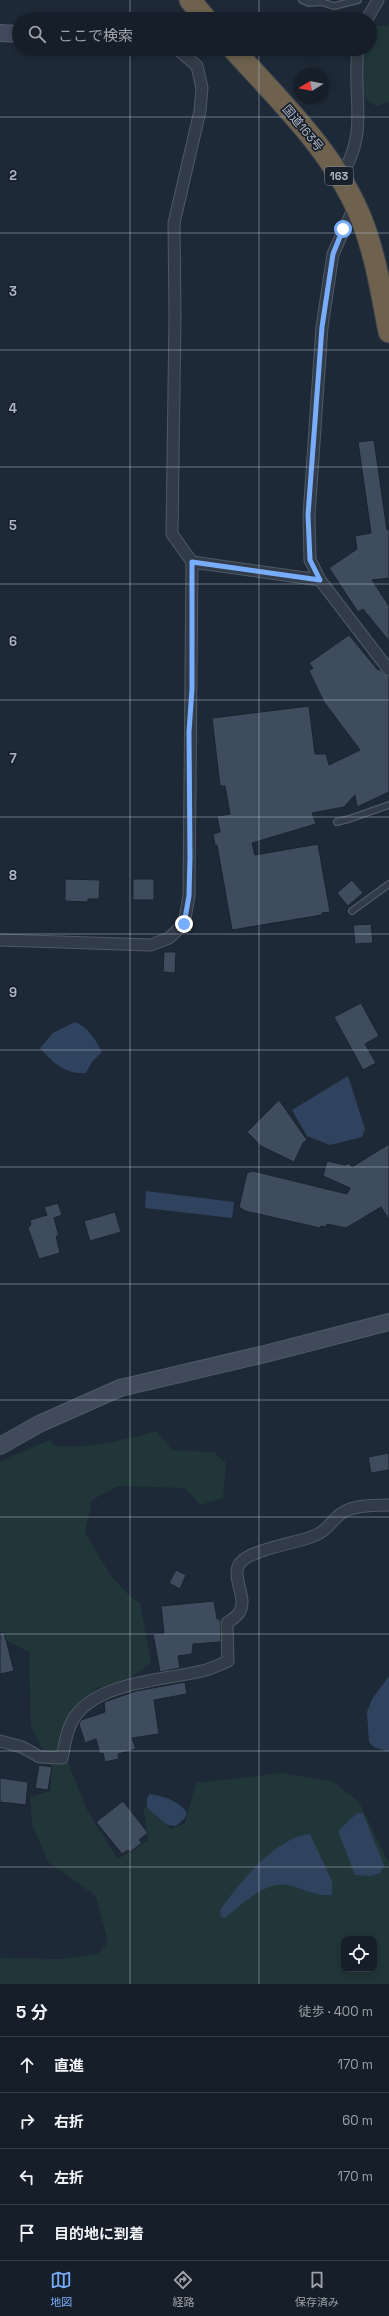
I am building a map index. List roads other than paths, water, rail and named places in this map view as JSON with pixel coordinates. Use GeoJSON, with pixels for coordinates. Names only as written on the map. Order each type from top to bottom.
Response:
{"type":"FeatureCollection","features":[{"type":"Feature","properties":{"kind":"highway"},"geometry":{"type":"LineString","coordinates":[[190,0],[200,12]]}},
{"type":"Feature","properties":{"kind":"highway","name":"国道163号"},"geometry":{"type":"LineString","coordinates":[[239,56],[319,146],[340,178],[355,205],[371,246],[389,332]]}},
{"type":"Feature","properties":{"kind":"street"},"geometry":{"type":"LineString","coordinates":[[371,12],[378,0]]}},
{"type":"Feature","properties":{"kind":"street"},"geometry":{"type":"LineString","coordinates":[[0,33],[12,34]]}},
{"type":"Feature","properties":{"kind":"street"},"geometry":{"type":"LineString","coordinates":[[0,940],[151,945],[169,938],[184,924],[189,896],[190,857],[189,732],[192,689],[192,562],[172,534],[175,316],[174,223],[200,111],[202,88],[197,66],[185,56]]}},
{"type":"Feature","properties":{"kind":"street"},"geometry":{"type":"LineString","coordinates":[[340,178],[351,161],[357,141],[359,119],[355,79],[357,56]]}},
{"type":"Feature","properties":{"kind":"street"},"geometry":{"type":"LineString","coordinates":[[355,205],[333,254],[322,327],[308,515],[310,560],[320,580],[389,670]]}},
{"type":"Feature","properties":{"kind":"street"},"geometry":{"type":"LineString","coordinates":[[192,562],[320,580]]}},
{"type":"Feature","properties":{"kind":"street"},"geometry":{"type":"LineString","coordinates":[[0,1446],[39,1424],[120,1388],[265,1354],[389,1322]]}},
{"type":"Feature","properties":{"kind":"street"},"geometry":{"type":"LineString","coordinates":[[0,1741],[22,1747],[40,1757],[62,1758],[68,1734],[76,1715],[92,1699],[146,1682],[204,1671],[228,1661],[227,1623],[239,1613],[242,1602],[237,1571],[240,1562],[255,1554],[313,1537],[327,1530],[337,1516],[351,1508],[389,1505]]}},
{"type":"Feature","properties":{"kind":"lane"},"geometry":{"type":"LineString","coordinates":[[302,0],[309,3],[321,2],[334,6],[358,0]]}},
{"type":"Feature","properties":{"kind":"lane"},"geometry":{"type":"LineString","coordinates":[[336,822],[389,805]]}},
{"type":"Feature","properties":{"kind":"lane"},"geometry":{"type":"LineString","coordinates":[[352,911],[389,884]]}},
{"type":"Feature","properties":{"kind":"water"},"geometry":{"type":"Polygon","coordinates":[[[75,1022],[80,1024],[88,1031],[102,1052],[92,1062],[86,1073],[66,1070],[49,1058],[40,1048],[53,1033],[75,1022]]]}},
{"type":"Feature","properties":{"kind":"water"},"geometry":{"type":"Polygon","coordinates":[[[348,1076],[365,1129],[362,1137],[330,1145],[307,1136],[292,1110],[348,1076]]]}},
{"type":"Feature","properties":{"kind":"water"},"geometry":{"type":"Polygon","coordinates":[[[146,1191],[234,1202],[232,1218],[145,1208],[146,1191]]]}},
{"type":"Feature","properties":{"kind":"water"},"geometry":{"type":"Polygon","coordinates":[[[389,1676],[389,1752],[374,1747],[369,1742],[367,1712],[372,1699],[389,1676]]]}},
{"type":"Feature","properties":{"kind":"water"},"geometry":{"type":"Polygon","coordinates":[[[150,1794],[161,1796],[180,1805],[187,1813],[184,1819],[176,1826],[167,1825],[147,1808],[147,1798],[150,1794]]]}},
{"type":"Feature","properties":{"kind":"water"},"geometry":{"type":"Polygon","coordinates":[[[357,1813],[363,1813],[384,1865],[380,1873],[370,1876],[355,1875],[338,1831],[357,1813]]]}},
{"type":"Feature","properties":{"kind":"water"},"geometry":{"type":"Polygon","coordinates":[[[310,1834],[332,1881],[332,1895],[320,1895],[293,1886],[279,1885],[262,1890],[225,1918],[221,1917],[220,1910],[237,1887],[259,1863],[284,1844],[297,1837],[310,1834]]]}}]}
